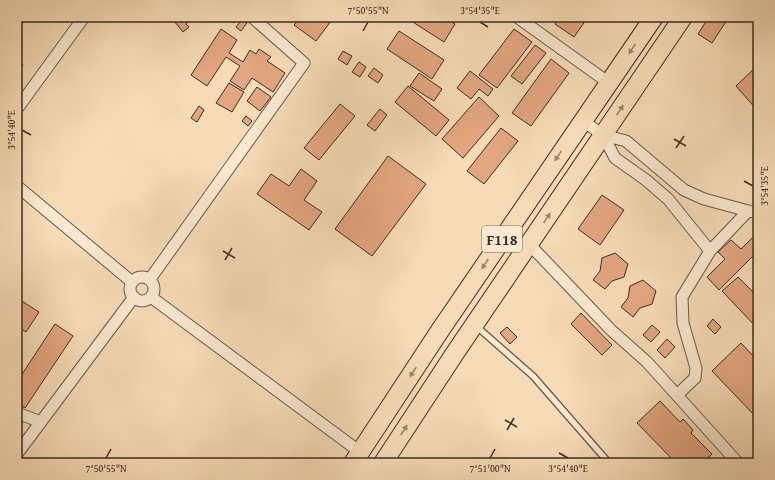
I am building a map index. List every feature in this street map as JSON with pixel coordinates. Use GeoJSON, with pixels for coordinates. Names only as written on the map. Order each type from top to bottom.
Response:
{"type":"FeatureCollection","features":[{"type":"Feature","properties":{"kind":"main road","name":"F118"},"geometry":{"type":"LineString","coordinates":[[357,458],[441,329],[654,17]]}},
{"type":"Feature","properties":{"kind":"main road","name":"F118"},"geometry":{"type":"LineString","coordinates":[[387,461],[475,324],[684,17]]}},
{"type":"Feature","properties":{"kind":"street"},"geometry":{"type":"LineString","coordinates":[[17,108],[84,17]]}},
{"type":"Feature","properties":{"kind":"street"},"geometry":{"type":"LineString","coordinates":[[150,279],[304,63],[252,17]]}},
{"type":"Feature","properties":{"kind":"street"},"geometry":{"type":"LineString","coordinates":[[517,17],[609,84]]}},
{"type":"Feature","properties":{"kind":"street"},"geometry":{"type":"LineString","coordinates":[[583,121],[603,134],[626,141],[684,190],[704,199],[753,212]]}},
{"type":"Feature","properties":{"kind":"street"},"geometry":{"type":"LineString","coordinates":[[603,134],[615,158],[646,180],[668,199],[710,251]]}},
{"type":"Feature","properties":{"kind":"street"},"geometry":{"type":"LineString","coordinates":[[17,186],[132,282]]}},
{"type":"Feature","properties":{"kind":"street"},"geometry":{"type":"LineString","coordinates":[[677,395],[695,378],[696,368],[683,323],[682,297],[710,251],[753,212]]}},
{"type":"Feature","properties":{"kind":"street"},"geometry":{"type":"LineString","coordinates":[[529,244],[611,330],[647,362],[738,463]]}},
{"type":"Feature","properties":{"kind":"street"},"geometry":{"type":"LineString","coordinates":[[141,276],[150,279],[155,288],[151,298],[139,300],[134,297],[131,293],[132,282],[141,276]]}},
{"type":"Feature","properties":{"kind":"street"},"geometry":{"type":"LineString","coordinates":[[17,454],[134,297]]}},
{"type":"Feature","properties":{"kind":"street"},"geometry":{"type":"LineString","coordinates":[[151,298],[357,458]]}},
{"type":"Feature","properties":{"kind":"street"},"geometry":{"type":"LineString","coordinates":[[17,413],[41,422]]}},
{"type":"Feature","properties":{"kind":"lane"},"geometry":{"type":"LineString","coordinates":[[475,324],[533,376],[609,463]]}},
{"type":"Feature","properties":{"kind":"building"},"geometry":{"type":"Polygon","coordinates":[[[179,17],[184,17],[188,22],[186,24],[189,27],[183,32],[174,21],[179,17]]]}},
{"type":"Feature","properties":{"kind":"building"},"geometry":{"type":"Polygon","coordinates":[[[232,17],[239,17],[234,23],[230,20],[232,17]]]}},
{"type":"Feature","properties":{"kind":"building"},"geometry":{"type":"Polygon","coordinates":[[[244,17],[249,20],[241,31],[236,27],[244,17]]]}},
{"type":"Feature","properties":{"kind":"building"},"geometry":{"type":"Polygon","coordinates":[[[301,17],[334,17],[316,41],[294,25],[301,17]]]}},
{"type":"Feature","properties":{"kind":"building"},"geometry":{"type":"Polygon","coordinates":[[[405,17],[444,17],[455,24],[444,42],[405,17]]]}},
{"type":"Feature","properties":{"kind":"building"},"geometry":{"type":"Polygon","coordinates":[[[559,17],[588,17],[574,37],[555,24],[559,17]]]}},
{"type":"Feature","properties":{"kind":"building"},"geometry":{"type":"Polygon","coordinates":[[[709,17],[729,17],[712,43],[698,34],[709,17]]]}},
{"type":"Feature","properties":{"kind":"building"},"geometry":{"type":"Polygon","coordinates":[[[221,29],[237,40],[229,53],[243,62],[250,50],[256,54],[259,49],[271,57],[267,61],[285,73],[273,92],[252,78],[244,90],[230,81],[240,66],[226,57],[207,86],[191,75],[221,29]]]}},
{"type":"Feature","properties":{"kind":"building"},"geometry":{"type":"Polygon","coordinates":[[[514,29],[532,42],[497,88],[479,75],[514,29]]]}},
{"type":"Feature","properties":{"kind":"building"},"geometry":{"type":"Polygon","coordinates":[[[399,31],[444,60],[432,79],[387,49],[399,31]]]}},
{"type":"Feature","properties":{"kind":"building"},"geometry":{"type":"Polygon","coordinates":[[[535,45],[546,53],[522,84],[511,76],[535,45]]]}},
{"type":"Feature","properties":{"kind":"building"},"geometry":{"type":"Polygon","coordinates":[[[343,51],[352,56],[347,65],[338,59],[343,51]]]}},
{"type":"Feature","properties":{"kind":"building"},"geometry":{"type":"Polygon","coordinates":[[[551,59],[569,73],[531,126],[512,113],[551,59]]]}},
{"type":"Feature","properties":{"kind":"building"},"geometry":{"type":"Polygon","coordinates":[[[17,60],[23,65],[17,74],[17,60]]]}},
{"type":"Feature","properties":{"kind":"building"},"geometry":{"type":"Polygon","coordinates":[[[359,62],[366,67],[360,77],[352,72],[359,62]]]}},
{"type":"Feature","properties":{"kind":"building"},"geometry":{"type":"Polygon","coordinates":[[[756,67],[758,69],[757,110],[736,86],[756,67]]]}},
{"type":"Feature","properties":{"kind":"building"},"geometry":{"type":"Polygon","coordinates":[[[374,68],[383,75],[378,83],[368,76],[374,68]]]}},
{"type":"Feature","properties":{"kind":"building"},"geometry":{"type":"Polygon","coordinates":[[[470,71],[493,89],[488,96],[479,89],[471,99],[457,88],[470,71]]]}},
{"type":"Feature","properties":{"kind":"building"},"geometry":{"type":"Polygon","coordinates":[[[419,73],[442,89],[434,101],[410,86],[419,73]]]}},
{"type":"Feature","properties":{"kind":"building"},"geometry":{"type":"Polygon","coordinates":[[[229,83],[244,92],[232,112],[216,103],[229,83]]]}},
{"type":"Feature","properties":{"kind":"building"},"geometry":{"type":"Polygon","coordinates":[[[408,86],[449,120],[436,136],[395,102],[408,86]]]}},
{"type":"Feature","properties":{"kind":"building"},"geometry":{"type":"Polygon","coordinates":[[[257,87],[271,97],[260,111],[247,101],[257,87]]]}},
{"type":"Feature","properties":{"kind":"building"},"geometry":{"type":"Polygon","coordinates":[[[479,97],[499,116],[463,158],[442,139],[479,97]]]}},
{"type":"Feature","properties":{"kind":"building"},"geometry":{"type":"Polygon","coordinates":[[[340,104],[355,116],[319,160],[304,148],[340,104]]]}},
{"type":"Feature","properties":{"kind":"building"},"geometry":{"type":"Polygon","coordinates":[[[199,106],[204,110],[197,122],[191,118],[199,106]]]}},
{"type":"Feature","properties":{"kind":"building"},"geometry":{"type":"Polygon","coordinates":[[[380,109],[387,115],[375,131],[367,125],[380,109]]]}},
{"type":"Feature","properties":{"kind":"building"},"geometry":{"type":"Polygon","coordinates":[[[246,116],[252,121],[248,126],[242,121],[246,116]]]}},
{"type":"Feature","properties":{"kind":"building"},"geometry":{"type":"Polygon","coordinates":[[[501,128],[518,141],[484,184],[467,171],[501,128]]]}},
{"type":"Feature","properties":{"kind":"building"},"geometry":{"type":"Polygon","coordinates":[[[388,156],[426,184],[372,256],[335,229],[388,156]]]}},
{"type":"Feature","properties":{"kind":"building"},"geometry":{"type":"Polygon","coordinates":[[[301,169],[317,181],[304,200],[322,212],[309,230],[257,194],[271,174],[289,186],[301,169]]]}},
{"type":"Feature","properties":{"kind":"building"},"geometry":{"type":"Polygon","coordinates":[[[602,195],[624,210],[600,245],[578,229],[602,195]]]}},
{"type":"Feature","properties":{"kind":"building"},"geometry":{"type":"Polygon","coordinates":[[[754,236],[758,240],[758,251],[719,290],[707,277],[725,259],[718,252],[731,240],[741,249],[754,236]]]}},
{"type":"Feature","properties":{"kind":"building"},"geometry":{"type":"Polygon","coordinates":[[[615,253],[628,264],[624,277],[612,281],[605,289],[593,280],[600,271],[602,258],[615,253]]]}},
{"type":"Feature","properties":{"kind":"building"},"geometry":{"type":"Polygon","coordinates":[[[738,277],[758,297],[756,299],[758,301],[758,329],[722,291],[738,277]]]}},
{"type":"Feature","properties":{"kind":"building"},"geometry":{"type":"Polygon","coordinates":[[[643,280],[656,291],[652,304],[640,308],[633,317],[621,307],[628,298],[630,286],[643,280]]]}},
{"type":"Feature","properties":{"kind":"building"},"geometry":{"type":"Polygon","coordinates":[[[17,298],[39,312],[26,332],[17,326],[17,298]]]}},
{"type":"Feature","properties":{"kind":"building"},"geometry":{"type":"Polygon","coordinates":[[[581,313],[612,345],[602,355],[571,324],[581,313]]]}},
{"type":"Feature","properties":{"kind":"building"},"geometry":{"type":"Polygon","coordinates":[[[713,319],[721,327],[715,334],[707,326],[713,319]]]}},
{"type":"Feature","properties":{"kind":"building"},"geometry":{"type":"Polygon","coordinates":[[[55,324],[73,336],[25,408],[17,403],[17,382],[55,324]]]}},
{"type":"Feature","properties":{"kind":"building"},"geometry":{"type":"Polygon","coordinates":[[[652,325],[660,332],[651,342],[643,335],[652,325]]]}},
{"type":"Feature","properties":{"kind":"building"},"geometry":{"type":"Polygon","coordinates":[[[507,327],[517,337],[510,344],[500,333],[507,327]]]}},
{"type":"Feature","properties":{"kind":"building"},"geometry":{"type":"Polygon","coordinates":[[[667,339],[675,347],[665,358],[657,350],[667,339]]]}},
{"type":"Feature","properties":{"kind":"building"},"geometry":{"type":"Polygon","coordinates":[[[741,343],[758,361],[757,418],[712,371],[741,343]]]}},
{"type":"Feature","properties":{"kind":"building"},"geometry":{"type":"Polygon","coordinates":[[[660,401],[680,422],[683,419],[693,430],[691,433],[712,454],[703,463],[676,463],[637,423],[660,401]]]}}]}
